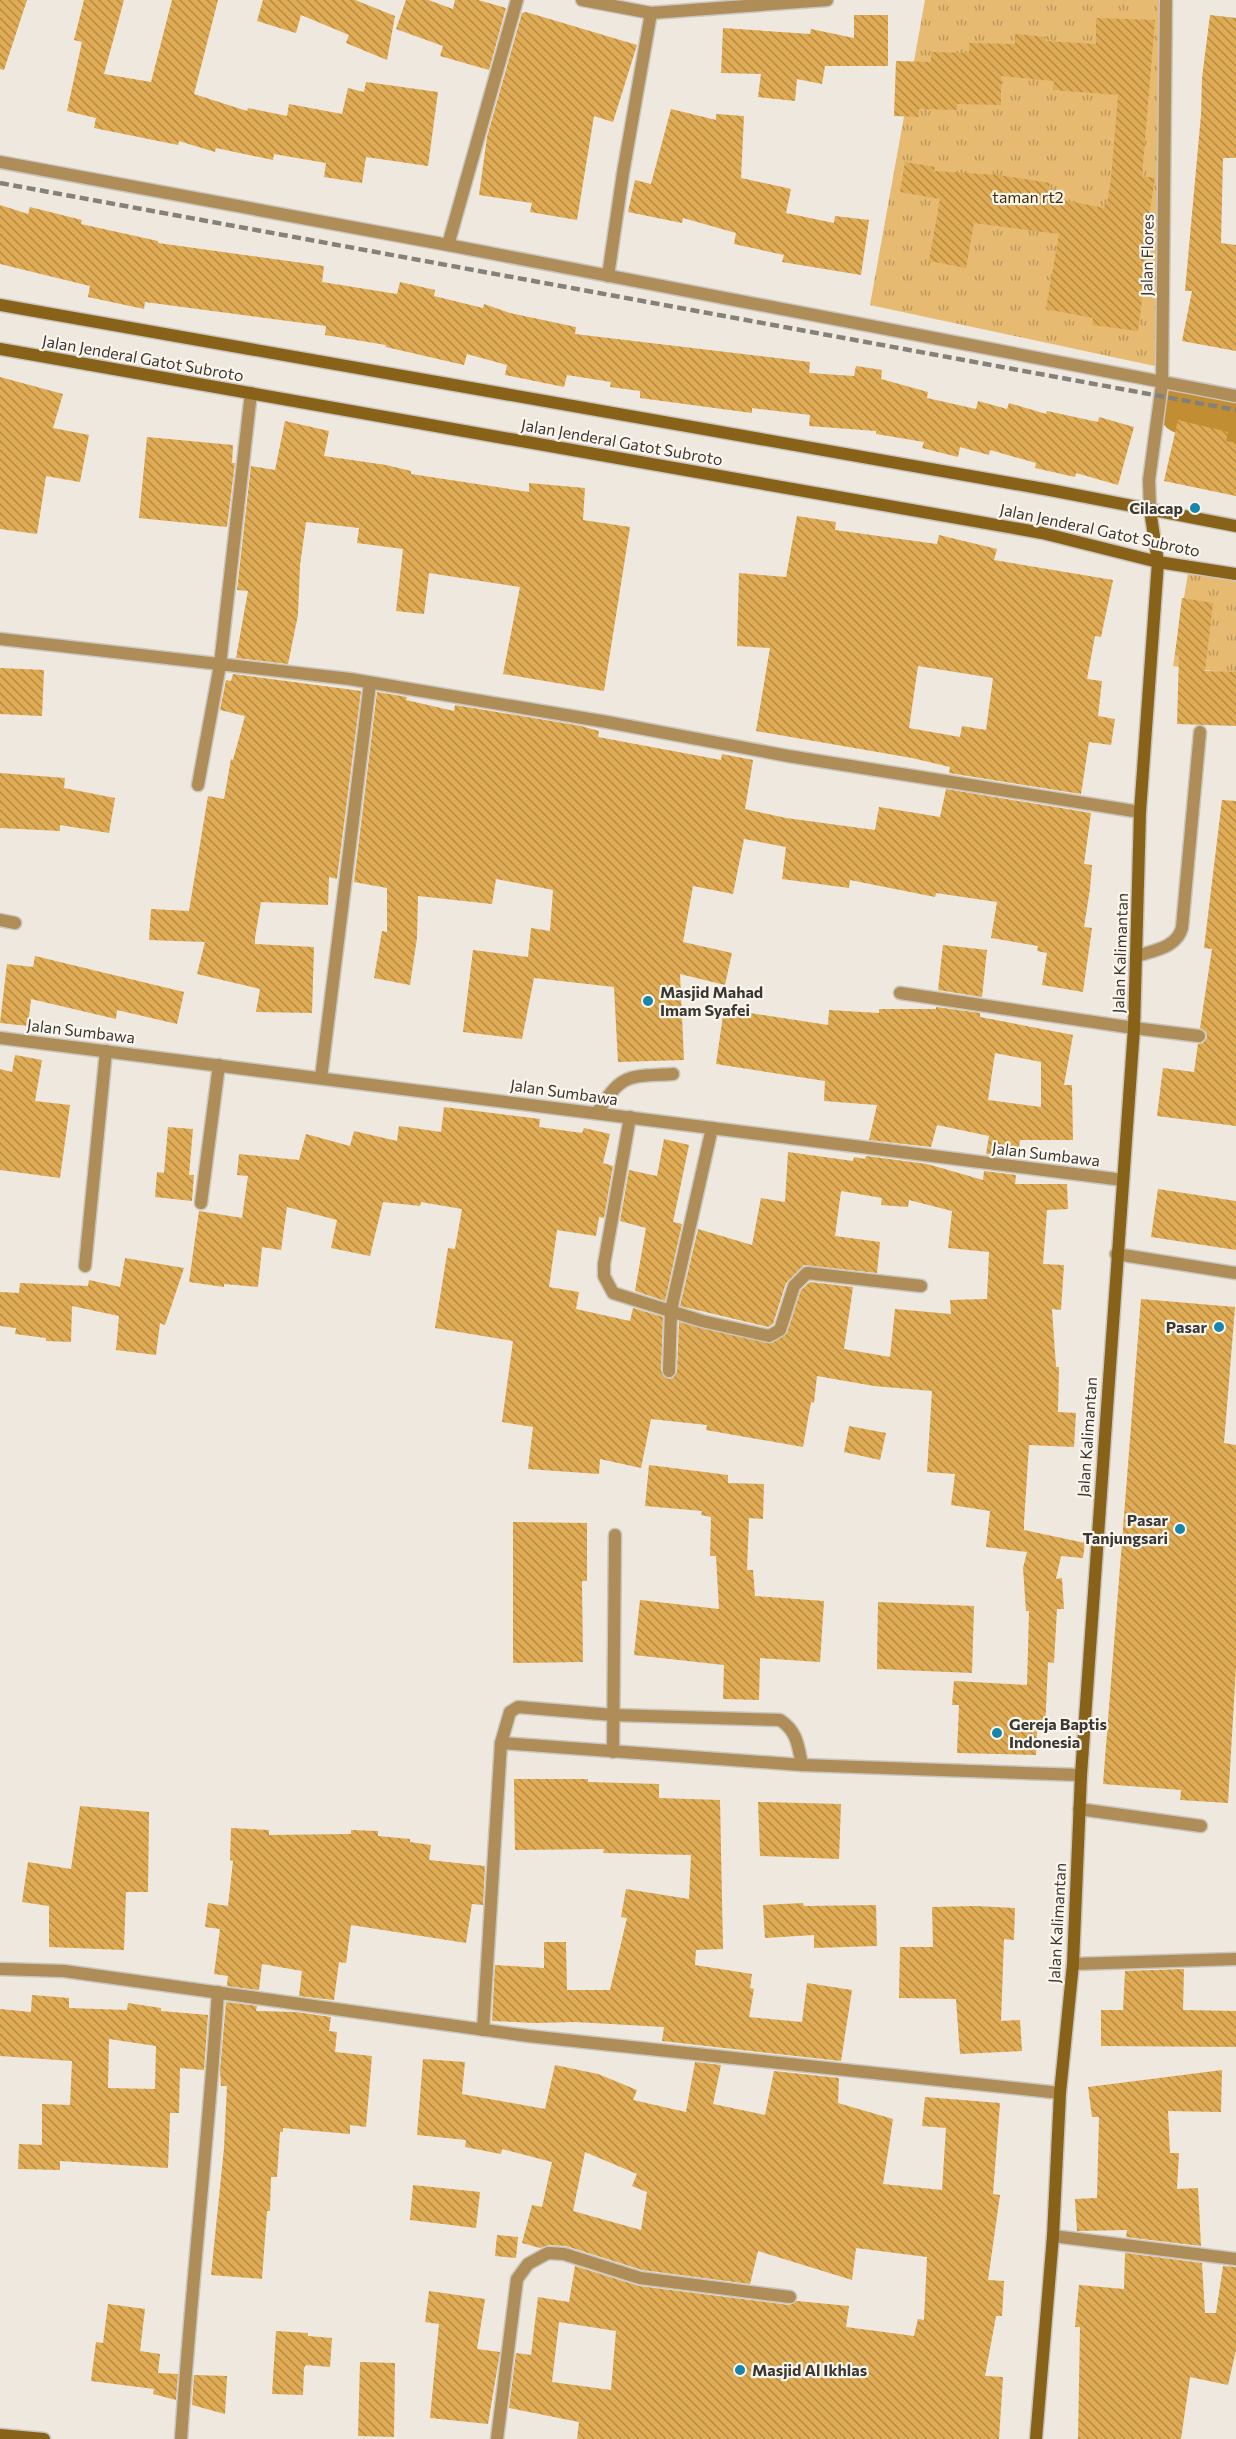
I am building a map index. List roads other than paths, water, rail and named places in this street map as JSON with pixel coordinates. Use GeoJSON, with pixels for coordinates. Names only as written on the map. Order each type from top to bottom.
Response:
{"type":"FeatureCollection","features":[{"type":"Feature","properties":{"kind":"main road","name":"Jalan Jenderal Gatot Subroto"},"geometry":{"type":"LineString","coordinates":[[0,305],[1050,490],[1236,526]]}},
{"type":"Feature","properties":{"kind":"main road","name":"Jalan Jenderal Gatot Subroto"},"geometry":{"type":"LineString","coordinates":[[0,349],[1042,533],[1158,562],[1236,574]]}},
{"type":"Feature","properties":{"kind":"main road","name":"Jalan Kalimantan"},"geometry":{"type":"LineString","coordinates":[[1036,2439],[1053,2236],[1060,2093],[1073,1964],[1081,1775],[1116,1254],[1134,1028],[1140,812],[1158,562],[1150,510]]}},
{"type":"Feature","properties":{"kind":"main road"},"geometry":{"type":"LineString","coordinates":[[1,2437],[44,2439]]}},
{"type":"Feature","properties":{"kind":"street"},"geometry":{"type":"LineString","coordinates":[[448,244],[517,0]]}},
{"type":"Feature","properties":{"kind":"street"},"geometry":{"type":"LineString","coordinates":[[582,0],[651,13],[725,4],[827,0]]}},
{"type":"Feature","properties":{"kind":"street"},"geometry":{"type":"LineString","coordinates":[[1152,0],[1167,0]]}},
{"type":"Feature","properties":{"kind":"street","name":"Jalan Flores"},"geometry":{"type":"LineString","coordinates":[[1150,510],[1149,480],[1162,384],[1167,0]]}},
{"type":"Feature","properties":{"kind":"street"},"geometry":{"type":"LineString","coordinates":[[608,276],[623,173],[651,13]]}},
{"type":"Feature","properties":{"kind":"street"},"geometry":{"type":"LineString","coordinates":[[0,162],[448,244],[1162,384],[1236,396]]}},
{"type":"Feature","properties":{"kind":"street"},"geometry":{"type":"LineString","coordinates":[[198,784],[219,665],[251,393]]}},
{"type":"Feature","properties":{"kind":"street"},"geometry":{"type":"LineString","coordinates":[[0,639],[370,683],[608,722],[788,756],[1140,812]]}},
{"type":"Feature","properties":{"kind":"street"},"geometry":{"type":"LineString","coordinates":[[321,1078],[370,683]]}},
{"type":"Feature","properties":{"kind":"street"},"geometry":{"type":"LineString","coordinates":[[1137,956],[1173,944],[1179,938],[1182,928],[1200,732]]}},
{"type":"Feature","properties":{"kind":"street"},"geometry":{"type":"LineString","coordinates":[[0,921],[15,922]]}},
{"type":"Feature","properties":{"kind":"street"},"geometry":{"type":"LineString","coordinates":[[900,993],[1134,1028],[1199,1035]]}},
{"type":"Feature","properties":{"kind":"street","name":"Jalan Sumbawa"},"geometry":{"type":"LineString","coordinates":[[0,1038],[1123,1180]]}},
{"type":"Feature","properties":{"kind":"street"},"geometry":{"type":"LineString","coordinates":[[85,1266],[106,1051]]}},
{"type":"Feature","properties":{"kind":"street"},"geometry":{"type":"LineString","coordinates":[[201,1203],[219,1065]]}},
{"type":"Feature","properties":{"kind":"street"},"geometry":{"type":"LineString","coordinates":[[597,1113],[611,1090],[630,1076],[673,1074]]}},
{"type":"Feature","properties":{"kind":"street"},"geometry":{"type":"LineString","coordinates":[[630,1118],[604,1276],[613,1293],[702,1321],[769,1336],[780,1330],[794,1286],[807,1273],[921,1286]]}},
{"type":"Feature","properties":{"kind":"street"},"geometry":{"type":"LineString","coordinates":[[669,1371],[671,1310],[712,1128]]}},
{"type":"Feature","properties":{"kind":"street"},"geometry":{"type":"LineString","coordinates":[[1116,1254],[1236,1273]]}},
{"type":"Feature","properties":{"kind":"street"},"geometry":{"type":"LineString","coordinates":[[613,1752],[615,1535]]}},
{"type":"Feature","properties":{"kind":"street"},"geometry":{"type":"LineString","coordinates":[[483,2030],[501,1743],[505,1720],[510,1712],[518,1707],[613,1715],[780,1720],[790,1726],[796,1736],[802,1765]]}},
{"type":"Feature","properties":{"kind":"street"},"geometry":{"type":"LineString","coordinates":[[501,1743],[802,1765],[1081,1775]]}},
{"type":"Feature","properties":{"kind":"street"},"geometry":{"type":"LineString","coordinates":[[1079,1809],[1201,1826]]}},
{"type":"Feature","properties":{"kind":"street"},"geometry":{"type":"LineString","coordinates":[[1073,1964],[1236,1959]]}},
{"type":"Feature","properties":{"kind":"street"},"geometry":{"type":"LineString","coordinates":[[0,1969],[64,1971],[483,2030],[1060,2093]]}},
{"type":"Feature","properties":{"kind":"street"},"geometry":{"type":"LineString","coordinates":[[181,2439],[218,1992]]}},
{"type":"Feature","properties":{"kind":"street"},"geometry":{"type":"LineString","coordinates":[[1053,2236],[1236,2259]]}},
{"type":"Feature","properties":{"kind":"street"},"geometry":{"type":"LineString","coordinates":[[497,2439],[517,2279],[528,2264],[548,2253],[564,2254],[640,2278],[790,2297]]}},
{"type":"Feature","properties":{"kind":"waterway"},"geometry":{"type":"LineString","coordinates":[[1183,410],[1236,419]]}},
{"type":"Feature","properties":{"kind":"railway"},"geometry":{"type":"LineString","coordinates":[[0,183],[1236,410]]}},
{"type":"Feature","properties":{"kind":"place","name":"Cilacap"},"geometry":{"type":"Point","coordinates":[1195,508]}},
{"type":"Feature","properties":{"kind":"place","name":"Masjid Mahad Imam Syafei"},"geometry":{"type":"Point","coordinates":[648,1001]}},
{"type":"Feature","properties":{"kind":"place","name":"Pasar"},"geometry":{"type":"Point","coordinates":[1219,1327]}},
{"type":"Feature","properties":{"kind":"place","name":"Pasar Tanjungsari"},"geometry":{"type":"Point","coordinates":[1180,1529]}},
{"type":"Feature","properties":{"kind":"place","name":"Gereja Baptis Indonesia"},"geometry":{"type":"Point","coordinates":[997,1733]}},
{"type":"Feature","properties":{"kind":"place","name":"Masjid Al Ikhlas"},"geometry":{"type":"Point","coordinates":[740,2370]}},
{"type":"Feature","properties":{"kind":"park label","name":"taman rt2"},"geometry":{"type":"Point","coordinates":[1028,197]}}]}
